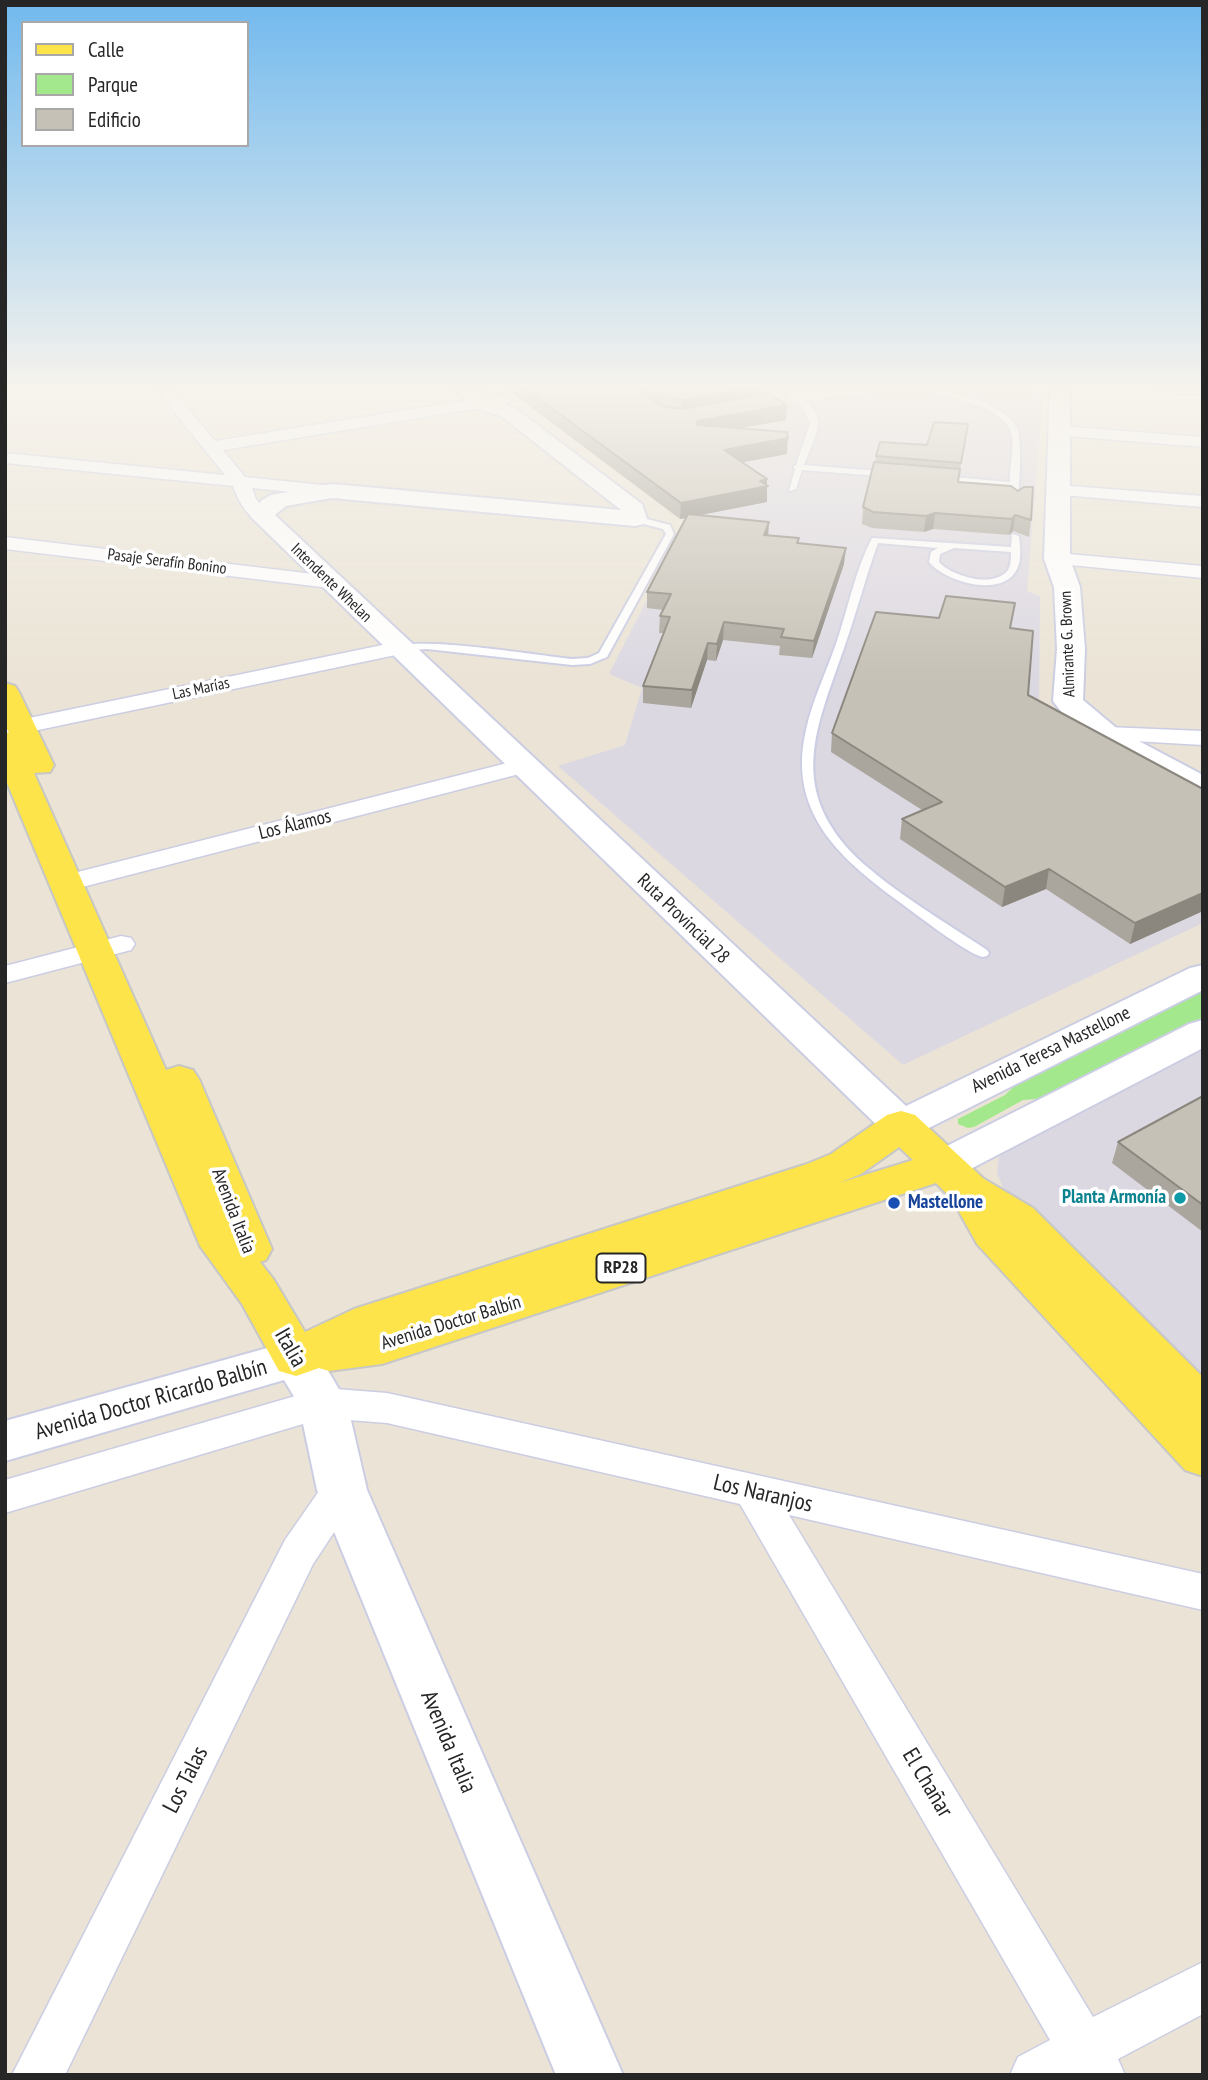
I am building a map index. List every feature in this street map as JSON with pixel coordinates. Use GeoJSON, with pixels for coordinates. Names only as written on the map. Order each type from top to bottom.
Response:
{"type":"FeatureCollection","features":[{"type":"Feature","properties":{"kind":"main road"},"geometry":{"type":"LineString","coordinates":[[262,516],[270,505],[279,500],[332,491],[635,519],[634,509],[602,484]]}},
{"type":"Feature","properties":{"kind":"main road","name":"Almirante G. Brown"},"geometry":{"type":"LineString","coordinates":[[1056,484],[1057,559],[1068,591],[1071,649],[1068,701],[1082,716],[1107,734],[1203,788]]}},
{"type":"Feature","properties":{"kind":"main road","name":"Intendente Whelan"},"geometry":{"type":"LineString","coordinates":[[262,516],[397,648]]}},
{"type":"Feature","properties":{"kind":"main road","name":"Ruta Provincial 28"},"geometry":{"type":"LineString","coordinates":[[397,648],[956,1177]]}},
{"type":"Feature","properties":{"kind":"main road","name":"Avenida Italia"},"geometry":{"type":"LineString","coordinates":[[5,692],[11,733],[109,948],[222,1246],[258,1293]]}},
{"type":"Feature","properties":{"kind":"main road","name":"Avenida Teresa Mastellone"},"geometry":{"type":"LineString","coordinates":[[901,1125],[1203,976]]}},
{"type":"Feature","properties":{"kind":"main road"},"geometry":{"type":"LineString","coordinates":[[956,1177],[1203,1032]]}},
{"type":"Feature","properties":{"kind":"main road","name":"Avenida Doctor Balbín"},"geometry":{"type":"LineString","coordinates":[[309,1381],[370,1321],[822,1174],[846,1164],[901,1125]]}},
{"type":"Feature","properties":{"kind":"main road"},"geometry":{"type":"LineString","coordinates":[[956,1177],[1018,1219],[1203,1408]]}},
{"type":"Feature","properties":{"kind":"main road"},"geometry":{"type":"LineString","coordinates":[[956,1177],[992,1233],[1203,1456]]}},
{"type":"Feature","properties":{"kind":"main road","name":"Avenida Doctor Balbín"},"geometry":{"type":"LineString","coordinates":[[309,1381],[382,1346],[956,1177]]}},
{"type":"Feature","properties":{"kind":"main road","name":"Italia"},"geometry":{"type":"LineString","coordinates":[[258,1293],[309,1381]]}},
{"type":"Feature","properties":{"kind":"main road","name":"Avenida Italia"},"geometry":{"type":"LineString","coordinates":[[309,1381],[342,1490],[590,2075]]}},
{"type":"Feature","properties":{"kind":"main road","name":"Avenida Doctor Ricardo Balbín"},"geometry":{"type":"LineString","coordinates":[[5,1441],[309,1381]]}},
{"type":"Feature","properties":{"kind":"street","name":"Intendente Whelan"},"geometry":{"type":"LineString","coordinates":[[241,484],[248,501],[262,516]]}},
{"type":"Feature","properties":{"kind":"street"},"geometry":{"type":"LineString","coordinates":[[261,484],[332,491]]}},
{"type":"Feature","properties":{"kind":"street"},"geometry":{"type":"LineString","coordinates":[[1056,490],[1203,502]]}},
{"type":"Feature","properties":{"kind":"street","name":"Pasaje Serafín Bonino"},"geometry":{"type":"LineString","coordinates":[[5,543],[330,582]]}},
{"type":"Feature","properties":{"kind":"street"},"geometry":{"type":"LineString","coordinates":[[1057,559],[1203,572]]}},
{"type":"Feature","properties":{"kind":"street","name":"Las Marías"},"geometry":{"type":"LineString","coordinates":[[11,733],[397,648]]}},
{"type":"Feature","properties":{"kind":"street"},"geometry":{"type":"LineString","coordinates":[[1107,734],[1203,738]]}},
{"type":"Feature","properties":{"kind":"street","name":"Los Álamos"},"geometry":{"type":"LineString","coordinates":[[78,881],[523,766]]}},
{"type":"Feature","properties":{"kind":"street"},"geometry":{"type":"LineString","coordinates":[[5,975],[109,948]]}},
{"type":"Feature","properties":{"kind":"street","name":"Los Naranjos"},"geometry":{"type":"LineString","coordinates":[[5,1497],[309,1381],[387,1408],[1203,1592]]}},
{"type":"Feature","properties":{"kind":"street","name":"Los Talas"},"geometry":{"type":"LineString","coordinates":[[38,2075],[299,1552],[342,1490]]}},
{"type":"Feature","properties":{"kind":"street","name":"El Chañar"},"geometry":{"type":"LineString","coordinates":[[754,1492],[1092,2062]]}},
{"type":"Feature","properties":{"kind":"street"},"geometry":{"type":"LineString","coordinates":[[1036,2075],[1092,2062],[1203,1987]]}},
{"type":"Feature","properties":{"kind":"lane"},"geometry":{"type":"LineString","coordinates":[[792,489],[793,484]]}},
{"type":"Feature","properties":{"kind":"lane"},"geometry":{"type":"LineString","coordinates":[[1002,484],[1013,485],[1015,502]]}},
{"type":"Feature","properties":{"kind":"lane"},"geometry":{"type":"LineString","coordinates":[[397,648],[426,646],[572,662],[590,661],[603,656],[670,534],[667,527],[635,519]]}},
{"type":"Feature","properties":{"kind":"lane"},"geometry":{"type":"LineString","coordinates":[[948,546],[936,552],[934,562],[942,573],[970,580],[995,580],[1008,575],[1014,567],[1015,536]]}},
{"type":"Feature","properties":{"kind":"lane"},"geometry":{"type":"LineString","coordinates":[[982,953],[850,858],[828,831],[808,789],[804,762],[816,706],[875,540],[1015,550]]}},
{"type":"Feature","properties":{"kind":"shaded area"},"geometry":{"type":"Polygon","coordinates":[[[637,484],[1036,484],[1027,591],[1040,596],[1039,714],[1203,804],[1203,923],[903,1065],[558,766],[625,745],[642,688],[609,674],[687,521],[637,484]]]}},
{"type":"Feature","properties":{"kind":"shaded area"},"geometry":{"type":"Polygon","coordinates":[[[1203,1044],[1203,1397],[1004,1190],[997,1173],[999,1157],[1011,1144],[1203,1044]]]}},
{"type":"Feature","properties":{"kind":"green space"},"geometry":{"type":"Polygon","coordinates":[[[1203,988],[1203,1020],[1048,1098],[1023,1100],[974,1127],[958,1124],[958,1119],[1005,1095],[1022,1079],[1203,988]]]}},
{"type":"Feature","properties":{"kind":"building"},"geometry":{"type":"Polygon","coordinates":[[[655,484],[768,486],[681,503],[655,484]]]}},
{"type":"Feature","properties":{"kind":"building"},"geometry":{"type":"Polygon","coordinates":[[[869,484],[985,484],[1011,486],[1018,491],[1024,487],[1033,487],[1031,520],[1015,515],[1012,519],[935,513],[926,516],[873,512],[863,507],[869,484]]]}},
{"type":"Feature","properties":{"kind":"building"},"geometry":{"type":"Polygon","coordinates":[[[688,514],[769,522],[764,535],[799,538],[797,543],[846,548],[814,641],[781,637],[784,629],[724,622],[717,644],[708,643],[692,690],[643,686],[670,617],[660,616],[671,594],[647,592],[688,514]]]}},
{"type":"Feature","properties":{"kind":"building"},"geometry":{"type":"Polygon","coordinates":[[[946,596],[1015,603],[1010,628],[1033,631],[1028,695],[1203,789],[1203,893],[1135,923],[1049,869],[1005,887],[902,819],[942,802],[832,733],[876,612],[939,618],[946,596]]]}},
{"type":"Feature","properties":{"kind":"building","name":"Planta Armonía"},"geometry":{"type":"Polygon","coordinates":[[[1203,1096],[1203,1205],[1118,1142],[1203,1096]]]}},
{"type":"Feature","properties":{"kind":"place","name":"Planta Armonía"},"geometry":{"type":"Point","coordinates":[1180,1198]}},
{"type":"Feature","properties":{"kind":"place","name":"Mastellone"},"geometry":{"type":"Point","coordinates":[894,1203]}}]}
